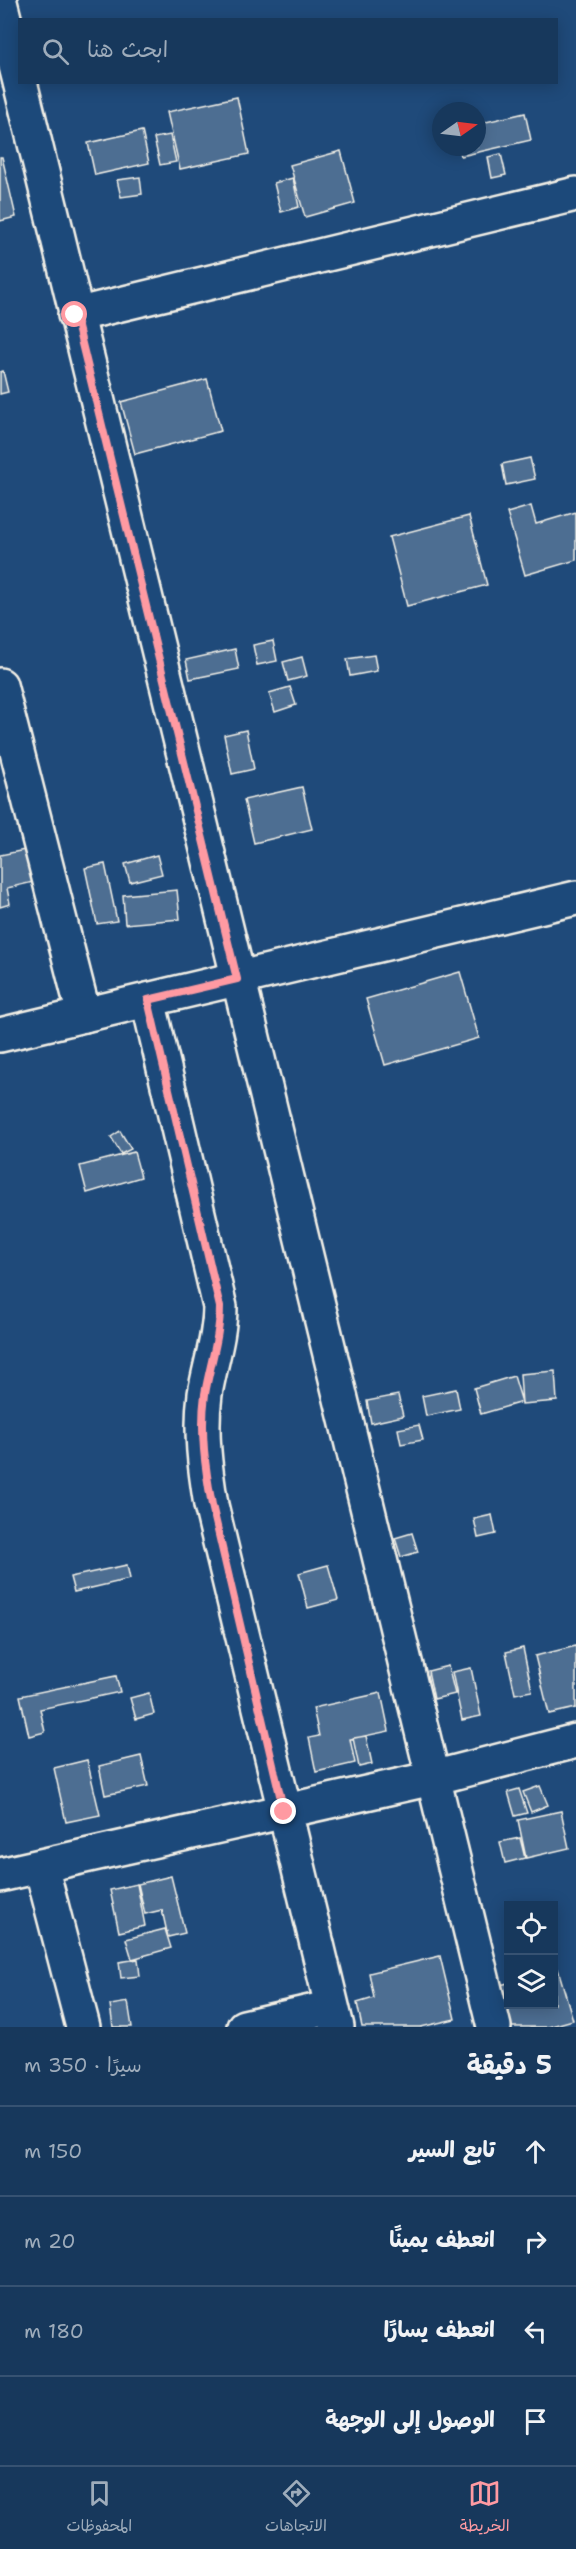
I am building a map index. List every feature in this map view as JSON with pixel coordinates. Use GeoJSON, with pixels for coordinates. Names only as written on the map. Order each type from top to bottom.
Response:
{"type":"FeatureCollection","features":[{"type":"Feature","properties":{"kind":"street"},"geometry":{"type":"LineString","coordinates":[[0,2],[14,82],[75,315],[494,2027]]}},
{"type":"Feature","properties":{"kind":"street"},"geometry":{"type":"LineString","coordinates":[[75,315],[576,195]]}},
{"type":"Feature","properties":{"kind":"street"},"geometry":{"type":"LineString","coordinates":[[0,685],[84,1015]]}},
{"type":"Feature","properties":{"kind":"street"},"geometry":{"type":"LineString","coordinates":[[0,1035],[576,898]]}},
{"type":"Feature","properties":{"kind":"street"},"geometry":{"type":"LineString","coordinates":[[148,1000],[220,1307],[220,1330],[205,1396],[203,1433],[205,1469],[334,2017],[244,2027]]}},
{"type":"Feature","properties":{"kind":"street"},"geometry":{"type":"LineString","coordinates":[[0,1875],[434,1778],[576,1741]]}},
{"type":"Feature","properties":{"kind":"street"},"geometry":{"type":"LineString","coordinates":[[41,1866],[84,2027]]}},
{"type":"Feature","properties":{"kind":"building"},"geometry":{"type":"Polygon","coordinates":[[[237,97],[249,154],[180,169],[167,112],[237,97]]]}},
{"type":"Feature","properties":{"kind":"building"},"geometry":{"type":"Polygon","coordinates":[[[525,113],[531,140],[486,150],[486,122],[525,113]]]}},
{"type":"Feature","properties":{"kind":"building"},"geometry":{"type":"Polygon","coordinates":[[[142,131],[149,163],[95,175],[88,143],[142,131]]]}},
{"type":"Feature","properties":{"kind":"building"},"geometry":{"type":"Polygon","coordinates":[[[170,135],[176,162],[160,165],[154,138],[170,135]]]}},
{"type":"Feature","properties":{"kind":"building"},"geometry":{"type":"Polygon","coordinates":[[[341,151],[355,203],[305,217],[290,165],[341,151]]]}},
{"type":"Feature","properties":{"kind":"building"},"geometry":{"type":"Polygon","coordinates":[[[501,154],[506,175],[492,178],[488,157],[501,154]]]}},
{"type":"Feature","properties":{"kind":"building"},"geometry":{"type":"Polygon","coordinates":[[[0,157],[2,157],[16,217],[0,221],[0,157]]]}},
{"type":"Feature","properties":{"kind":"building"},"geometry":{"type":"Polygon","coordinates":[[[140,177],[142,194],[121,197],[117,180],[140,177]]]}},
{"type":"Feature","properties":{"kind":"building"},"geometry":{"type":"Polygon","coordinates":[[[293,178],[299,207],[281,212],[274,183],[293,178]]]}},
{"type":"Feature","properties":{"kind":"building"},"geometry":{"type":"Polygon","coordinates":[[[3,371],[8,392],[0,394],[0,372],[3,371]]]}},
{"type":"Feature","properties":{"kind":"building"},"geometry":{"type":"Polygon","coordinates":[[[207,379],[221,431],[135,454],[121,402],[207,379]]]}},
{"type":"Feature","properties":{"kind":"building"},"geometry":{"type":"Polygon","coordinates":[[[530,458],[535,479],[506,485],[502,464],[530,458]]]}},
{"type":"Feature","properties":{"kind":"building"},"geometry":{"type":"Polygon","coordinates":[[[531,506],[536,524],[576,512],[576,560],[525,575],[507,513],[531,506]]]}},
{"type":"Feature","properties":{"kind":"building"},"geometry":{"type":"Polygon","coordinates":[[[469,516],[487,585],[407,606],[389,537],[469,516]]]}},
{"type":"Feature","properties":{"kind":"building"},"geometry":{"type":"Polygon","coordinates":[[[273,641],[277,661],[257,665],[253,645],[273,641]]]}},
{"type":"Feature","properties":{"kind":"building"},"geometry":{"type":"Polygon","coordinates":[[[235,649],[239,669],[190,679],[186,660],[235,649]]]}},
{"type":"Feature","properties":{"kind":"building"},"geometry":{"type":"Polygon","coordinates":[[[374,655],[377,671],[350,676],[347,659],[374,655]]]}},
{"type":"Feature","properties":{"kind":"building"},"geometry":{"type":"Polygon","coordinates":[[[302,657],[307,676],[288,681],[283,662],[302,657]]]}},
{"type":"Feature","properties":{"kind":"building"},"geometry":{"type":"Polygon","coordinates":[[[290,687],[296,705],[275,712],[269,693],[290,687]]]}},
{"type":"Feature","properties":{"kind":"building"},"geometry":{"type":"Polygon","coordinates":[[[246,730],[254,769],[232,774],[224,735],[246,730]]]}},
{"type":"Feature","properties":{"kind":"building"},"geometry":{"type":"Polygon","coordinates":[[[302,787],[312,829],[254,843],[244,800],[302,787]]]}},
{"type":"Feature","properties":{"kind":"building"},"geometry":{"type":"Polygon","coordinates":[[[35,848],[42,880],[7,888],[10,904],[0,907],[0,855],[35,848]]]}},
{"type":"Feature","properties":{"kind":"building"},"geometry":{"type":"Polygon","coordinates":[[[157,855],[162,874],[130,882],[125,864],[157,855]]]}},
{"type":"Feature","properties":{"kind":"building"},"geometry":{"type":"Polygon","coordinates":[[[105,864],[117,921],[97,924],[85,868],[105,864]]]}},
{"type":"Feature","properties":{"kind":"building"},"geometry":{"type":"Polygon","coordinates":[[[177,890],[180,919],[125,924],[123,895],[177,890]]]}},
{"type":"Feature","properties":{"kind":"building"},"geometry":{"type":"Polygon","coordinates":[[[460,972],[479,1038],[385,1065],[366,999],[460,972]]]}},
{"type":"Feature","properties":{"kind":"building"},"geometry":{"type":"Polygon","coordinates":[[[120,1131],[131,1149],[121,1154],[111,1137],[120,1131]]]}},
{"type":"Feature","properties":{"kind":"building"},"geometry":{"type":"Polygon","coordinates":[[[134,1152],[141,1177],[87,1193],[80,1166],[134,1152]]]}},
{"type":"Feature","properties":{"kind":"building"},"geometry":{"type":"Polygon","coordinates":[[[555,1371],[557,1401],[522,1404],[520,1374],[555,1371]]]}},
{"type":"Feature","properties":{"kind":"building"},"geometry":{"type":"Polygon","coordinates":[[[514,1376],[522,1402],[481,1414],[474,1388],[514,1376]]]}},
{"type":"Feature","properties":{"kind":"building"},"geometry":{"type":"Polygon","coordinates":[[[456,1389],[460,1409],[426,1416],[422,1396],[456,1389]]]}},
{"type":"Feature","properties":{"kind":"building"},"geometry":{"type":"Polygon","coordinates":[[[398,1395],[403,1416],[371,1423],[367,1401],[398,1395]]]}},
{"type":"Feature","properties":{"kind":"building"},"geometry":{"type":"Polygon","coordinates":[[[419,1425],[423,1440],[401,1444],[398,1429],[419,1425]]]}},
{"type":"Feature","properties":{"kind":"building"},"geometry":{"type":"Polygon","coordinates":[[[492,1515],[496,1534],[478,1538],[474,1519],[492,1515]]]}},
{"type":"Feature","properties":{"kind":"building"},"geometry":{"type":"Polygon","coordinates":[[[412,1533],[418,1552],[401,1557],[395,1538],[412,1533]]]}},
{"type":"Feature","properties":{"kind":"building"},"geometry":{"type":"Polygon","coordinates":[[[127,1565],[130,1579],[74,1592],[70,1577],[127,1565]]]}},
{"type":"Feature","properties":{"kind":"building"},"geometry":{"type":"Polygon","coordinates":[[[328,1565],[338,1600],[308,1608],[299,1573],[328,1565]]]}},
{"type":"Feature","properties":{"kind":"building"},"geometry":{"type":"Polygon","coordinates":[[[576,1646],[576,1708],[549,1714],[535,1656],[576,1646]]]}},
{"type":"Feature","properties":{"kind":"building"},"geometry":{"type":"Polygon","coordinates":[[[523,1648],[532,1691],[515,1694],[506,1652],[523,1648]]]}},
{"type":"Feature","properties":{"kind":"building"},"geometry":{"type":"Polygon","coordinates":[[[448,1666],[455,1694],[434,1699],[428,1671],[448,1666]]]}},
{"type":"Feature","properties":{"kind":"building"},"geometry":{"type":"Polygon","coordinates":[[[471,1668],[481,1716],[462,1720],[452,1672],[471,1668]]]}},
{"type":"Feature","properties":{"kind":"building"},"geometry":{"type":"Polygon","coordinates":[[[116,1676],[120,1692],[40,1709],[45,1732],[29,1736],[20,1696],[116,1676]]]}},
{"type":"Feature","properties":{"kind":"building"},"geometry":{"type":"Polygon","coordinates":[[[149,1693],[154,1714],[136,1719],[130,1698],[149,1693]]]}},
{"type":"Feature","properties":{"kind":"building"},"geometry":{"type":"Polygon","coordinates":[[[381,1693],[389,1731],[350,1739],[355,1763],[316,1772],[309,1738],[319,1736],[313,1708],[381,1693]]]}},
{"type":"Feature","properties":{"kind":"building"},"geometry":{"type":"Polygon","coordinates":[[[366,1736],[372,1764],[359,1767],[353,1738],[366,1736]]]}},
{"type":"Feature","properties":{"kind":"building"},"geometry":{"type":"Polygon","coordinates":[[[141,1756],[148,1786],[105,1795],[99,1766],[141,1756]]]}},
{"type":"Feature","properties":{"kind":"building"},"geometry":{"type":"Polygon","coordinates":[[[87,1760],[100,1815],[66,1822],[54,1768],[87,1760]]]}},
{"type":"Feature","properties":{"kind":"building"},"geometry":{"type":"Polygon","coordinates":[[[540,1786],[548,1805],[531,1812],[523,1792],[540,1786]]]}},
{"type":"Feature","properties":{"kind":"building"},"geometry":{"type":"Polygon","coordinates":[[[519,1789],[527,1813],[515,1816],[508,1792],[519,1789]]]}},
{"type":"Feature","properties":{"kind":"building"},"geometry":{"type":"Polygon","coordinates":[[[561,1811],[569,1848],[526,1858],[518,1820],[561,1811]]]}},
{"type":"Feature","properties":{"kind":"building"},"geometry":{"type":"Polygon","coordinates":[[[520,1838],[525,1858],[505,1863],[500,1842],[520,1838]]]}},
{"type":"Feature","properties":{"kind":"building"},"geometry":{"type":"Polygon","coordinates":[[[171,1876],[185,1933],[168,1937],[162,1910],[145,1914],[138,1884],[171,1876]]]}},
{"type":"Feature","properties":{"kind":"building"},"geometry":{"type":"Polygon","coordinates":[[[137,1884],[145,1926],[119,1932],[110,1890],[137,1884]]]}},
{"type":"Feature","properties":{"kind":"building"},"geometry":{"type":"Polygon","coordinates":[[[165,1929],[171,1948],[132,1959],[126,1939],[165,1929]]]}},
{"type":"Feature","properties":{"kind":"building"},"geometry":{"type":"Polygon","coordinates":[[[440,1956],[455,2019],[421,2027],[362,2027],[357,2003],[374,1998],[369,1973],[440,1956]]]}},
{"type":"Feature","properties":{"kind":"building"},"geometry":{"type":"Polygon","coordinates":[[[138,1959],[140,1976],[121,1978],[119,1962],[138,1959]]]}},
{"type":"Feature","properties":{"kind":"building"},"geometry":{"type":"Polygon","coordinates":[[[558,1969],[573,2020],[548,2027],[508,2027],[496,1986],[504,1984],[504,2009],[558,2009],[558,1969]]]}},
{"type":"Feature","properties":{"kind":"building"},"geometry":{"type":"Polygon","coordinates":[[[128,2002],[132,2027],[113,2027],[110,2005],[128,2002]]]}},
{"type":"Feature","properties":{"kind":"route"},"geometry":{"type":"LineString","coordinates":[[75,315],[237,979],[148,1000],[220,1307],[220,1330],[205,1396],[203,1433],[205,1469],[284,1812]]}}]}
